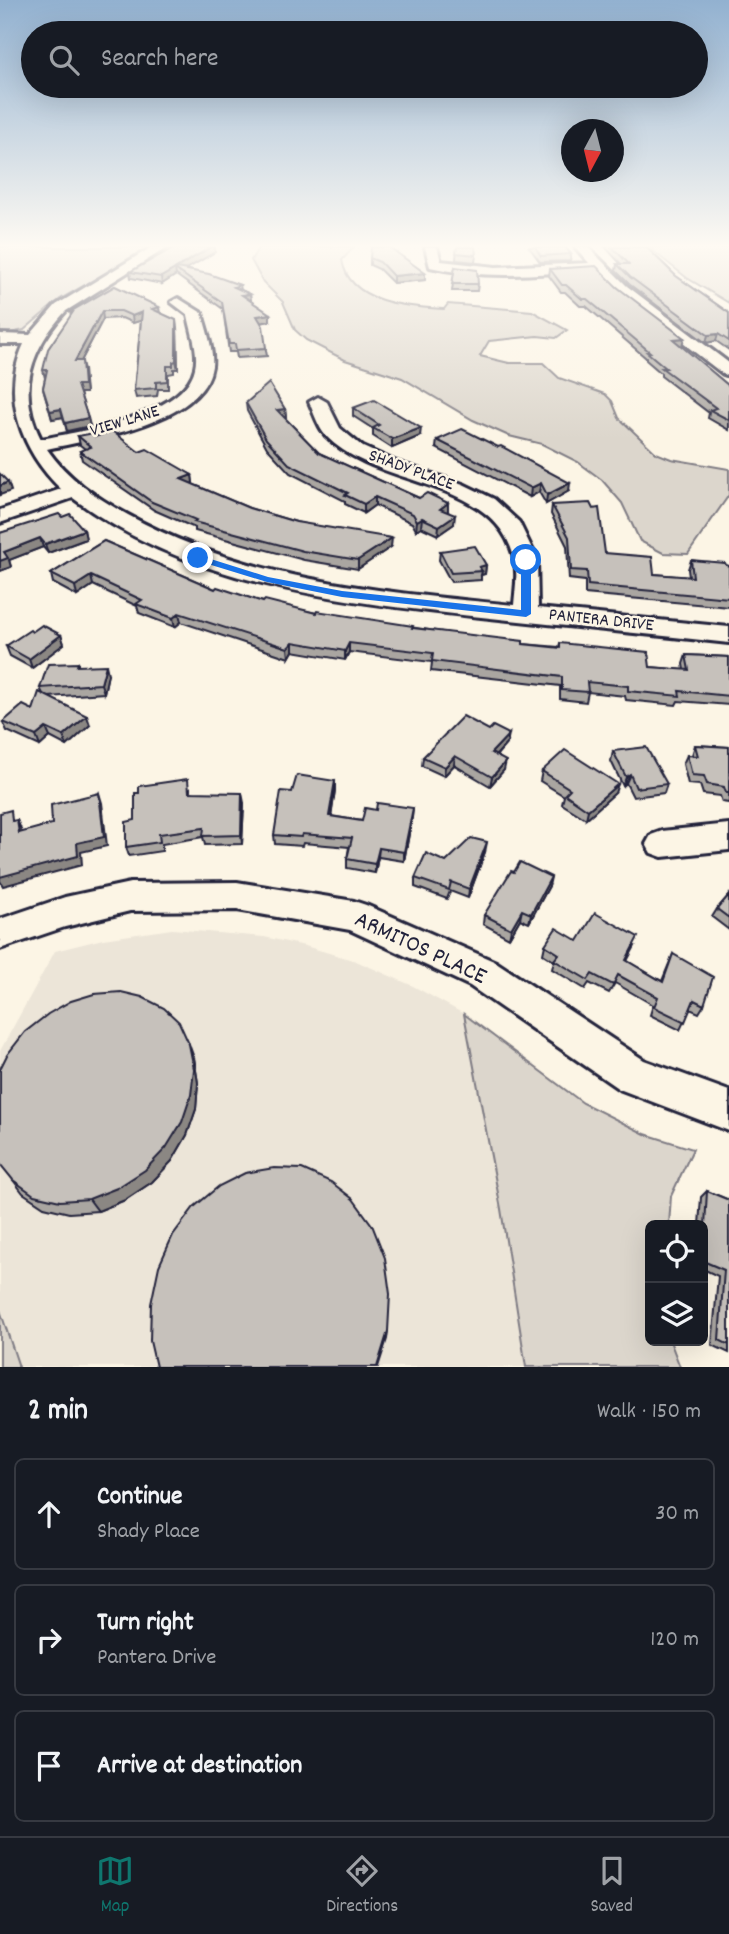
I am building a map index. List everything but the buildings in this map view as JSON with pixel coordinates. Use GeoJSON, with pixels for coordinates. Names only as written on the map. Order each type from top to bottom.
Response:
{"type":"FeatureCollection","features":[{"type":"Feature","properties":{"kind":"street","name":"PANTERA DRIVE"},"geometry":{"type":"LineString","coordinates":[[59,311],[34,340],[20,367],[8,404],[51,469],[76,490],[141,533],[198,558],[267,579],[342,594],[729,635]]}},
{"type":"Feature","properties":{"kind":"street","name":"VIEW LANE"},"geometry":{"type":"LineString","coordinates":[[34,446],[149,419],[174,405],[191,391],[204,368],[195,313],[192,311]]}},
{"type":"Feature","properties":{"kind":"street"},"geometry":{"type":"LineString","coordinates":[[650,311],[729,371]]}},
{"type":"Feature","properties":{"kind":"street"},"geometry":{"type":"LineString","coordinates":[[0,340],[34,340]]}},
{"type":"Feature","properties":{"kind":"street","name":"SHADY PLACE"},"geometry":{"type":"LineString","coordinates":[[318,402],[322,420],[345,444],[374,461],[457,486],[511,524],[526,560],[526,614]]}},
{"type":"Feature","properties":{"kind":"street"},"geometry":{"type":"LineString","coordinates":[[0,517],[76,490]]}},
{"type":"Feature","properties":{"kind":"street"},"geometry":{"type":"LineString","coordinates":[[662,844],[729,837]]}},
{"type":"Feature","properties":{"kind":"street","name":"ARMITOS PLACE"},"geometry":{"type":"LineString","coordinates":[[0,934],[65,912],[131,897],[237,896],[354,916],[482,974],[633,1075],[729,1111]]}},
{"type":"Feature","properties":{"kind":"shaded area"},"geometry":{"type":"Polygon","coordinates":[[[0,311],[46,311],[24,330],[0,335],[0,311]]]}},
{"type":"Feature","properties":{"kind":"shaded area"},"geometry":{"type":"Polygon","coordinates":[[[287,311],[532,311],[567,330],[556,338],[537,336],[489,341],[480,356],[509,363],[543,363],[559,378],[605,394],[612,401],[619,418],[656,453],[671,459],[729,469],[729,495],[688,554],[663,553],[640,541],[622,503],[602,480],[578,462],[542,444],[509,436],[473,420],[402,378],[345,360],[306,340],[295,330],[287,311]]]}},
{"type":"Feature","properties":{"kind":"shaded area"},"geometry":{"type":"Polygon","coordinates":[[[172,929],[264,937],[305,946],[356,961],[413,986],[464,1014],[501,1209],[526,1367],[19,1367],[0,1310],[0,1051],[55,951],[103,939],[172,929]]]}},
{"type":"Feature","properties":{"kind":"shaded area"},"geometry":{"type":"Polygon","coordinates":[[[464,1014],[583,1103],[645,1134],[693,1149],[671,1196],[669,1220],[645,1220],[645,1346],[672,1346],[680,1367],[526,1367],[501,1209],[464,1014]]]}},
{"type":"Feature","properties":{"kind":"shaded area"},"geometry":{"type":"Polygon","coordinates":[[[0,1310],[19,1367],[0,1367],[0,1310]]]}},
{"type":"Feature","properties":{"kind":"route"},"geometry":{"type":"LineString","coordinates":[[198,558],[267,579],[342,594],[526,614],[526,560]]}}]}
